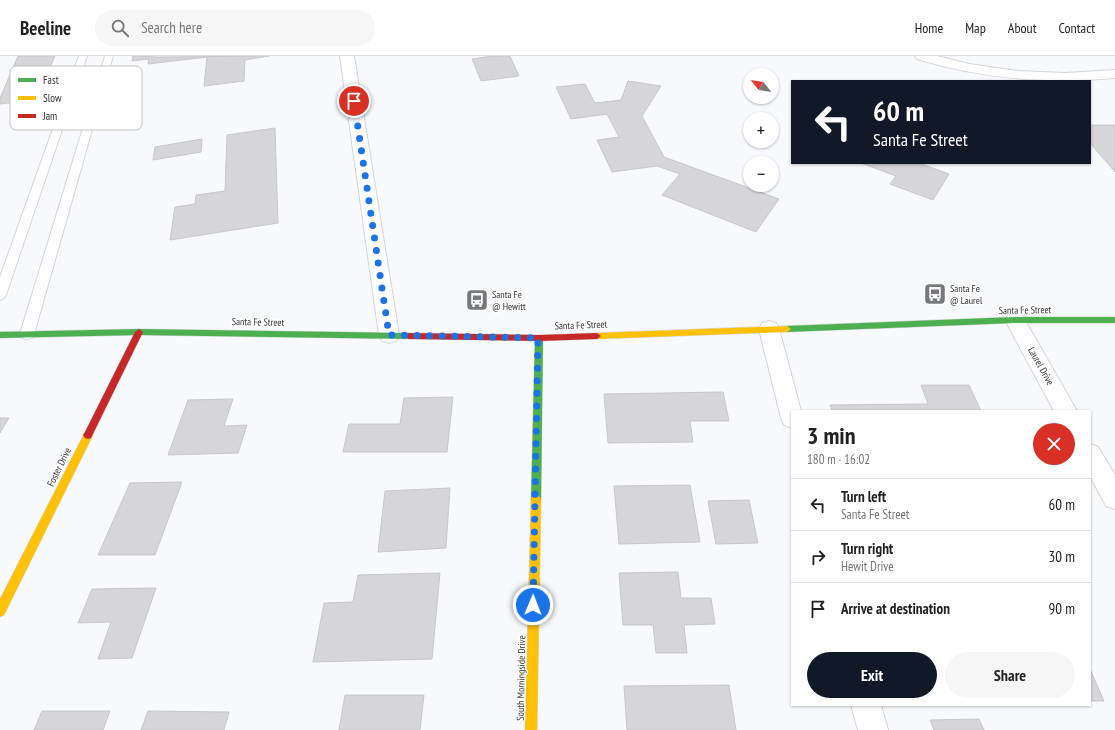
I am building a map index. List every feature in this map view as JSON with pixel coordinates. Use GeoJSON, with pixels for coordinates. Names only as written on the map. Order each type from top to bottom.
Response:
{"type":"FeatureCollection","features":[{"type":"Feature","properties":{"kind":"main road","name":"Santa Fe Street"},"geometry":{"type":"LineString","coordinates":[[0,335],[139,332],[538,338],[768,328],[1016,320],[1115,320]]}},
{"type":"Feature","properties":{"kind":"main road","name":"Foster Drive"},"geometry":{"type":"LineString","coordinates":[[0,611],[139,332]]}},
{"type":"Feature","properties":{"kind":"main road","name":"South Morningside Drive"},"geometry":{"type":"LineString","coordinates":[[530,730],[538,338]]}},
{"type":"Feature","properties":{"kind":"street"},"geometry":{"type":"LineString","coordinates":[[347,56],[389,335]]}},
{"type":"Feature","properties":{"kind":"street"},"geometry":{"type":"LineString","coordinates":[[922,56],[978,71],[1017,76],[1079,78],[1115,74]]}},
{"type":"Feature","properties":{"kind":"street","name":"Laurel Drive"},"geometry":{"type":"LineString","coordinates":[[1016,320],[1065,410]]}},
{"type":"Feature","properties":{"kind":"street"},"geometry":{"type":"LineString","coordinates":[[768,328],[791,414]]}},
{"type":"Feature","properties":{"kind":"street"},"geometry":{"type":"LineString","coordinates":[[1091,456],[1115,498]]}},
{"type":"Feature","properties":{"kind":"street"},"geometry":{"type":"LineString","coordinates":[[866,706],[873,730]]}},
{"type":"Feature","properties":{"kind":"lane"},"geometry":{"type":"LineString","coordinates":[[80,66],[83,56]]}},
{"type":"Feature","properties":{"kind":"lane"},"geometry":{"type":"LineString","coordinates":[[106,66],[109,56]]}},
{"type":"Feature","properties":{"kind":"lane"},"geometry":{"type":"LineString","coordinates":[[0,295],[57,130]]}},
{"type":"Feature","properties":{"kind":"lane"},"geometry":{"type":"LineString","coordinates":[[27,334],[87,130]]}},
{"type":"Feature","properties":{"kind":"building"},"geometry":{"type":"Polygon","coordinates":[[[18,56],[55,56],[51,66],[14,66],[18,56]]]}},
{"type":"Feature","properties":{"kind":"building"},"geometry":{"type":"Polygon","coordinates":[[[133,56],[269,56],[245,60],[244,81],[204,86],[207,57],[148,64],[149,59],[132,61],[133,56]]]}},
{"type":"Feature","properties":{"kind":"building"},"geometry":{"type":"Polygon","coordinates":[[[492,56],[510,56],[519,76],[481,81],[472,59],[492,56]]]}},
{"type":"Feature","properties":{"kind":"building"},"geometry":{"type":"Polygon","coordinates":[[[10,75],[10,103],[0,104],[0,98],[10,75]]]}},
{"type":"Feature","properties":{"kind":"building"},"geometry":{"type":"Polygon","coordinates":[[[628,81],[661,86],[642,116],[664,157],[743,186],[743,192],[760,192],[779,199],[756,232],[662,195],[680,174],[657,166],[612,172],[597,140],[619,137],[607,114],[571,119],[556,87],[585,84],[595,103],[621,100],[628,81]]]}},
{"type":"Feature","properties":{"kind":"building"},"geometry":{"type":"Polygon","coordinates":[[[1091,125],[1115,125],[1115,172],[1091,144],[1091,125]]]}},
{"type":"Feature","properties":{"kind":"building"},"geometry":{"type":"Polygon","coordinates":[[[275,128],[278,223],[170,240],[175,207],[195,204],[196,195],[225,191],[227,135],[275,128]]]}},
{"type":"Feature","properties":{"kind":"building"},"geometry":{"type":"Polygon","coordinates":[[[202,139],[201,152],[153,160],[155,147],[202,139]]]}},
{"type":"Feature","properties":{"kind":"building"},"geometry":{"type":"Polygon","coordinates":[[[864,164],[922,164],[949,174],[933,200],[890,184],[896,176],[864,164]]]}},
{"type":"Feature","properties":{"kind":"building"},"geometry":{"type":"Polygon","coordinates":[[[921,385],[969,385],[981,410],[832,410],[830,405],[928,404],[921,385]]]}},
{"type":"Feature","properties":{"kind":"building"},"geometry":{"type":"Polygon","coordinates":[[[723,392],[729,421],[690,421],[693,442],[608,443],[604,394],[723,392]]]}},
{"type":"Feature","properties":{"kind":"building"},"geometry":{"type":"Polygon","coordinates":[[[453,397],[447,452],[343,452],[349,424],[400,424],[404,398],[453,397]]]}},
{"type":"Feature","properties":{"kind":"building"},"geometry":{"type":"Polygon","coordinates":[[[233,399],[224,426],[247,425],[238,453],[168,455],[188,400],[233,399]]]}},
{"type":"Feature","properties":{"kind":"building"},"geometry":{"type":"Polygon","coordinates":[[[0,418],[9,418],[0,433],[0,418]]]}},
{"type":"Feature","properties":{"kind":"building"},"geometry":{"type":"Polygon","coordinates":[[[182,482],[155,555],[98,555],[130,483],[182,482]]]}},
{"type":"Feature","properties":{"kind":"building"},"geometry":{"type":"Polygon","coordinates":[[[690,485],[700,542],[619,544],[614,486],[690,485]]]}},
{"type":"Feature","properties":{"kind":"building"},"geometry":{"type":"Polygon","coordinates":[[[450,488],[446,548],[378,552],[385,491],[450,488]]]}},
{"type":"Feature","properties":{"kind":"building"},"geometry":{"type":"Polygon","coordinates":[[[749,500],[758,543],[716,544],[708,501],[749,500]]]}},
{"type":"Feature","properties":{"kind":"building"},"geometry":{"type":"Polygon","coordinates":[[[678,572],[681,598],[711,598],[715,624],[684,625],[687,653],[656,653],[653,625],[623,625],[619,573],[678,572]]]}},
{"type":"Feature","properties":{"kind":"building"},"geometry":{"type":"Polygon","coordinates":[[[440,573],[432,659],[313,662],[324,603],[353,602],[358,575],[440,573]]]}},
{"type":"Feature","properties":{"kind":"building"},"geometry":{"type":"Polygon","coordinates":[[[156,588],[132,658],[98,659],[111,622],[78,623],[92,589],[156,588]]]}},
{"type":"Feature","properties":{"kind":"building"},"geometry":{"type":"Polygon","coordinates":[[[1091,671],[1104,701],[1091,701],[1091,671]]]}},
{"type":"Feature","properties":{"kind":"building"},"geometry":{"type":"Polygon","coordinates":[[[729,685],[736,730],[627,730],[624,686],[729,685]]]}},
{"type":"Feature","properties":{"kind":"building"},"geometry":{"type":"Polygon","coordinates":[[[345,695],[424,695],[420,730],[339,730],[345,695]]]}},
{"type":"Feature","properties":{"kind":"building"},"geometry":{"type":"Polygon","coordinates":[[[42,711],[110,711],[103,730],[34,730],[42,711]]]}},
{"type":"Feature","properties":{"kind":"building"},"geometry":{"type":"Polygon","coordinates":[[[148,711],[229,712],[224,730],[141,730],[148,711]]]}},
{"type":"Feature","properties":{"kind":"building"},"geometry":{"type":"Polygon","coordinates":[[[979,719],[984,730],[934,730],[930,720],[979,719]]]}},
{"type":"Feature","properties":{"kind":"traffic: fast"},"geometry":{"type":"LineString","coordinates":[[787,329],[1015,320],[1115,320]]}},
{"type":"Feature","properties":{"kind":"traffic: fast"},"geometry":{"type":"LineString","coordinates":[[0,335],[139,332],[409,336]]}},
{"type":"Feature","properties":{"kind":"traffic: fast"},"geometry":{"type":"LineString","coordinates":[[536,500],[539,338]]}},
{"type":"Feature","properties":{"kind":"traffic: slow"},"geometry":{"type":"LineString","coordinates":[[597,336],[787,329]]}},
{"type":"Feature","properties":{"kind":"traffic: slow"},"geometry":{"type":"LineString","coordinates":[[0,611],[88,435]]}},
{"type":"Feature","properties":{"kind":"traffic: slow"},"geometry":{"type":"LineString","coordinates":[[531,730],[536,500]]}},
{"type":"Feature","properties":{"kind":"traffic: jam"},"geometry":{"type":"LineString","coordinates":[[88,435],[139,332]]}},
{"type":"Feature","properties":{"kind":"traffic: jam"},"geometry":{"type":"LineString","coordinates":[[409,336],[539,338],[597,336]]}},
{"type":"Feature","properties":{"kind":"place","name":"Santa Fe @ Laurel"},"geometry":{"type":"Point","coordinates":[935,294]}},
{"type":"Feature","properties":{"kind":"place","name":"Santa Fe @ Hewitt"},"geometry":{"type":"Point","coordinates":[477,300]}},
{"type":"Feature","properties":{"kind":"route"},"geometry":{"type":"LineString","coordinates":[[354,101],[389,335],[538,338],[533,605]]}}]}
